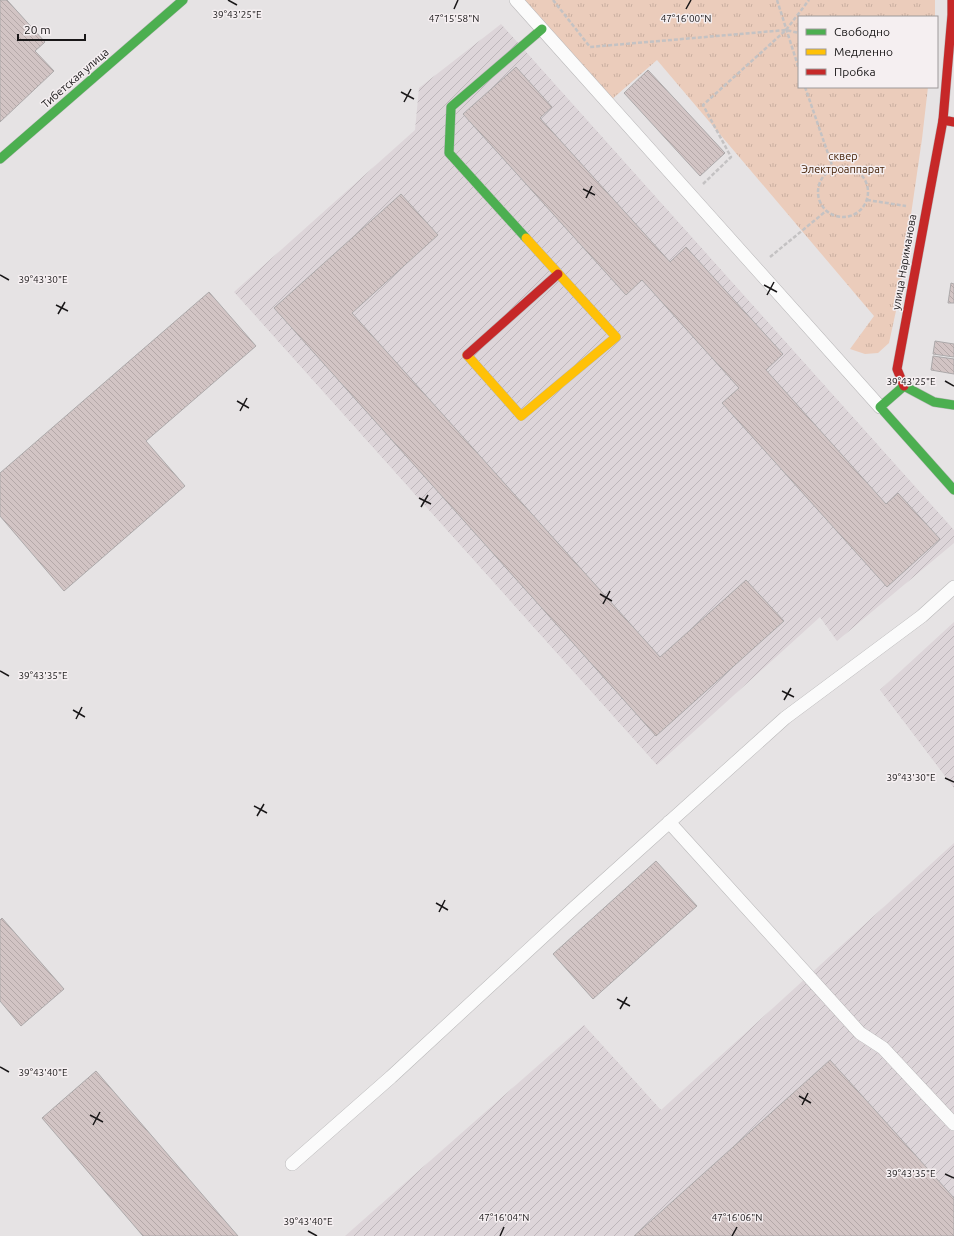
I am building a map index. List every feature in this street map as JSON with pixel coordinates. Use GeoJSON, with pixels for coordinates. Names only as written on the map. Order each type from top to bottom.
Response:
{"type":"FeatureCollection","features":[{"type":"Feature","properties":{"kind":"street","name":"Тибетская улица"},"geometry":{"type":"LineString","coordinates":[[0,159],[184,0]]}},
{"type":"Feature","properties":{"kind":"street","name":"улица Нариманова"},"geometry":{"type":"LineString","coordinates":[[904,386],[897,369],[943,120],[952,0]]}},
{"type":"Feature","properties":{"kind":"street"},"geometry":{"type":"LineString","coordinates":[[542,29],[451,107],[449,153],[616,337],[521,416],[466,355],[558,274]]}},
{"type":"Feature","properties":{"kind":"street"},"geometry":{"type":"LineString","coordinates":[[943,120],[954,122]]}},
{"type":"Feature","properties":{"kind":"street"},"geometry":{"type":"LineString","coordinates":[[954,405],[934,402],[904,386],[880,407],[954,490]]}},
{"type":"Feature","properties":{"kind":"lane"},"geometry":{"type":"LineString","coordinates":[[516,0],[880,407]]}},
{"type":"Feature","properties":{"kind":"lane"},"geometry":{"type":"LineString","coordinates":[[292,1164],[391,1077],[569,913],[785,718],[922,616],[954,587]]}},
{"type":"Feature","properties":{"kind":"lane"},"geometry":{"type":"LineString","coordinates":[[669,822],[860,1033],[883,1048],[954,1124]]}},
{"type":"Feature","properties":{"kind":"path"},"geometry":{"type":"LineString","coordinates":[[553,0],[590,48],[786,30],[798,33]]}},
{"type":"Feature","properties":{"kind":"path"},"geometry":{"type":"LineString","coordinates":[[777,0],[798,66]]}},
{"type":"Feature","properties":{"kind":"path"},"geometry":{"type":"LineString","coordinates":[[691,196],[731,157],[703,105],[786,30],[809,0]]}},
{"type":"Feature","properties":{"kind":"path"},"geometry":{"type":"LineString","coordinates":[[805,88],[833,168]]}},
{"type":"Feature","properties":{"kind":"path"},"geometry":{"type":"LineString","coordinates":[[849,167],[863,176],[867,184],[867,200],[857,213],[841,217],[826,211],[820,204],[817,196],[817,188],[820,180],[833,168],[849,167]]}},
{"type":"Feature","properties":{"kind":"path"},"geometry":{"type":"LineString","coordinates":[[867,200],[927,208]]}},
{"type":"Feature","properties":{"kind":"path"},"geometry":{"type":"LineString","coordinates":[[756,268],[826,211]]}},
{"type":"Feature","properties":{"kind":"shaded area"},"geometry":{"type":"Polygon","coordinates":[[[501,24],[954,530],[954,543],[837,641],[820,617],[657,765],[234,292],[415,130],[419,88],[501,24]]]}},
{"type":"Feature","properties":{"kind":"shaded area"},"geometry":{"type":"Polygon","coordinates":[[[954,622],[954,788],[880,690],[954,622]]]}},
{"type":"Feature","properties":{"kind":"shaded area"},"geometry":{"type":"Polygon","coordinates":[[[954,843],[954,1236],[345,1236],[584,1025],[661,1110],[954,843]]]}},
{"type":"Feature","properties":{"kind":"green space","name":"cквер Электроаппарат"},"geometry":{"type":"Polygon","coordinates":[[[521,0],[935,0],[935,16],[798,16],[798,88],[928,88],[899,297],[889,343],[878,353],[865,354],[850,349],[874,316],[657,60],[611,100],[521,0]]]}},
{"type":"Feature","properties":{"kind":"building"},"geometry":{"type":"Polygon","coordinates":[[[0,0],[7,0],[45,42],[35,51],[54,71],[0,122],[0,0]]]}},
{"type":"Feature","properties":{"kind":"building"},"geometry":{"type":"Polygon","coordinates":[[[516,67],[552,107],[540,118],[670,262],[686,247],[783,354],[766,370],[886,504],[898,493],[940,539],[887,587],[722,403],[739,388],[642,280],[626,295],[463,114],[516,67]]]}},
{"type":"Feature","properties":{"kind":"building"},"geometry":{"type":"Polygon","coordinates":[[[648,70],[725,153],[700,176],[624,93],[648,70]]]}},
{"type":"Feature","properties":{"kind":"building"},"geometry":{"type":"Polygon","coordinates":[[[401,194],[438,235],[352,313],[660,657],[746,580],[784,621],[656,736],[274,308],[401,194]]]}},
{"type":"Feature","properties":{"kind":"building"},"geometry":{"type":"Polygon","coordinates":[[[951,283],[954,284],[954,303],[948,303],[951,283]]]}},
{"type":"Feature","properties":{"kind":"building"},"geometry":{"type":"Polygon","coordinates":[[[209,292],[256,346],[146,441],[185,486],[64,591],[0,516],[0,473],[209,292]]]}},
{"type":"Feature","properties":{"kind":"building"},"geometry":{"type":"Polygon","coordinates":[[[935,341],[954,344],[954,357],[933,354],[935,341]]]}},
{"type":"Feature","properties":{"kind":"building"},"geometry":{"type":"Polygon","coordinates":[[[933,356],[954,359],[954,374],[931,370],[933,356]]]}},
{"type":"Feature","properties":{"kind":"building"},"geometry":{"type":"Polygon","coordinates":[[[656,861],[697,906],[593,999],[553,954],[656,861]]]}},
{"type":"Feature","properties":{"kind":"building"},"geometry":{"type":"Polygon","coordinates":[[[2,918],[64,989],[21,1026],[0,1001],[0,920],[2,918]]]}},
{"type":"Feature","properties":{"kind":"building"},"geometry":{"type":"Polygon","coordinates":[[[830,1060],[954,1198],[954,1236],[634,1236],[830,1060]]]}},
{"type":"Feature","properties":{"kind":"building"},"geometry":{"type":"Polygon","coordinates":[[[96,1071],[238,1236],[143,1236],[42,1118],[96,1071]]]}},
{"type":"Feature","properties":{"kind":"traffic: fast"},"geometry":{"type":"LineString","coordinates":[[0,159],[183,0]]}},
{"type":"Feature","properties":{"kind":"traffic: fast"},"geometry":{"type":"LineString","coordinates":[[526,238],[449,153],[451,107],[542,29]]}},
{"type":"Feature","properties":{"kind":"traffic: fast"},"geometry":{"type":"LineString","coordinates":[[904,386],[880,407],[954,490]]}},
{"type":"Feature","properties":{"kind":"traffic: fast"},"geometry":{"type":"LineString","coordinates":[[904,386],[934,402],[954,405]]}},
{"type":"Feature","properties":{"kind":"traffic: slow"},"geometry":{"type":"LineString","coordinates":[[467,355],[521,416],[616,337],[526,238]]}},
{"type":"Feature","properties":{"kind":"traffic: jam"},"geometry":{"type":"LineString","coordinates":[[952,0],[943,120],[954,122]]}},
{"type":"Feature","properties":{"kind":"traffic: jam"},"geometry":{"type":"LineString","coordinates":[[904,386],[897,369],[943,120]]}},
{"type":"Feature","properties":{"kind":"traffic: jam"},"geometry":{"type":"LineString","coordinates":[[467,355],[558,274]]}}]}
